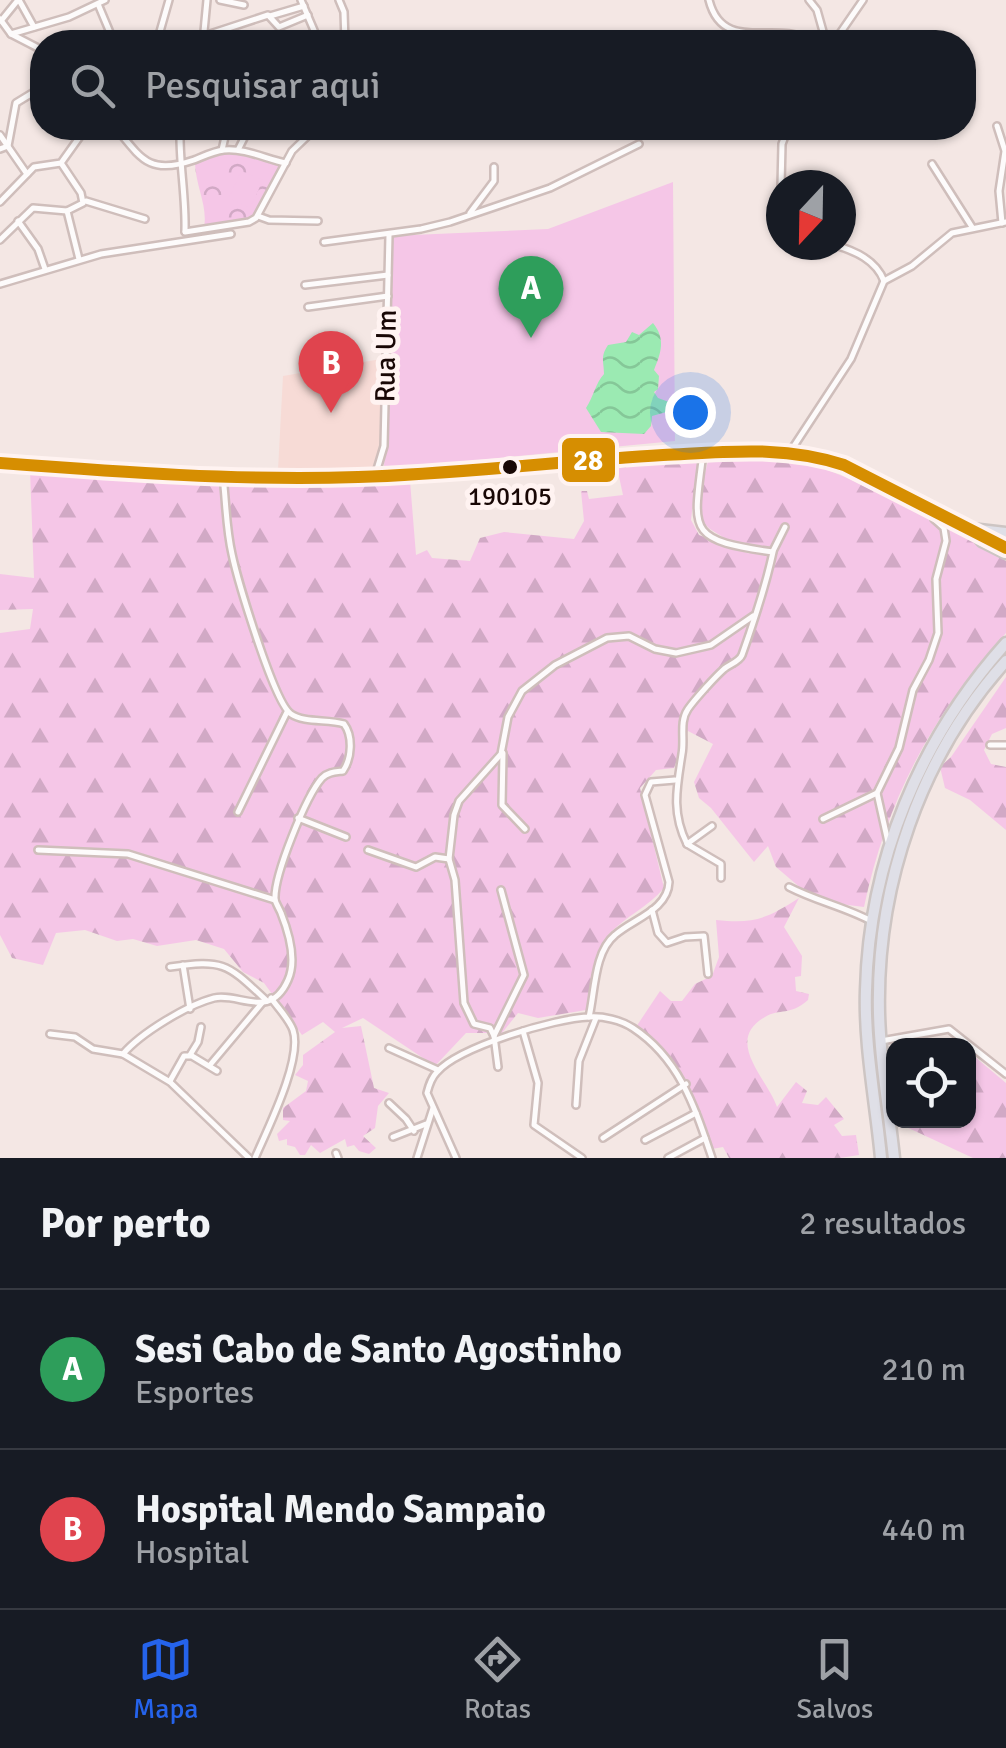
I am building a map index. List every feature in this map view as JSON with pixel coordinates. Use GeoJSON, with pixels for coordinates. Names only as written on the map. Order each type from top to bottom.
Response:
{"type":"FeatureCollection","features":[{"type":"Feature","properties":{"kind":"highway"},"geometry":{"type":"LineString","coordinates":[[971,529],[1006,533]]}},
{"type":"Feature","properties":{"kind":"highway"},"geometry":{"type":"LineString","coordinates":[[971,529],[982,540],[1006,550]]}},
{"type":"Feature","properties":{"kind":"highway"},"geometry":{"type":"LineString","coordinates":[[881,1158],[866,1021],[871,921],[889,844],[906,798],[943,726],[977,676],[1006,643]]}},
{"type":"Feature","properties":{"kind":"highway"},"geometry":{"type":"LineString","coordinates":[[894,1158],[880,1042],[884,919],[910,822],[940,755],[962,718],[1006,662]]}},
{"type":"Feature","properties":{"kind":"main road"},"geometry":{"type":"LineString","coordinates":[[0,463],[223,476],[375,476],[703,452],[790,452],[844,465],[971,529]]}},
{"type":"Feature","properties":{"kind":"street"},"geometry":{"type":"LineString","coordinates":[[30,44],[11,34],[0,21],[18,0],[34,27]]}},
{"type":"Feature","properties":{"kind":"street"},"geometry":{"type":"LineString","coordinates":[[86,0],[101,2]]}},
{"type":"Feature","properties":{"kind":"street"},"geometry":{"type":"LineString","coordinates":[[161,30],[169,0]]}},
{"type":"Feature","properties":{"kind":"street"},"geometry":{"type":"LineString","coordinates":[[205,30],[207,0]]}},
{"type":"Feature","properties":{"kind":"street"},"geometry":{"type":"LineString","coordinates":[[220,0],[244,5]]}},
{"type":"Feature","properties":{"kind":"street"},"geometry":{"type":"LineString","coordinates":[[338,0],[344,12],[345,30]]}},
{"type":"Feature","properties":{"kind":"street"},"geometry":{"type":"LineString","coordinates":[[709,0],[713,13],[724,26],[741,30]]}},
{"type":"Feature","properties":{"kind":"street"},"geometry":{"type":"LineString","coordinates":[[808,0],[818,10],[823,30]]}},
{"type":"Feature","properties":{"kind":"street"},"geometry":{"type":"LineString","coordinates":[[842,30],[863,0]]}},
{"type":"Feature","properties":{"kind":"street"},"geometry":{"type":"LineString","coordinates":[[11,34],[101,2]]}},
{"type":"Feature","properties":{"kind":"street"},"geometry":{"type":"LineString","coordinates":[[101,2],[110,30]]}},
{"type":"Feature","properties":{"kind":"street"},"geometry":{"type":"LineString","coordinates":[[230,30],[302,3],[314,30]]}},
{"type":"Feature","properties":{"kind":"street"},"geometry":{"type":"LineString","coordinates":[[270,16],[278,27],[308,16]]}},
{"type":"Feature","properties":{"kind":"street"},"geometry":{"type":"LineString","coordinates":[[8,146],[14,107],[30,95]]}},
{"type":"Feature","properties":{"kind":"street"},"geometry":{"type":"LineString","coordinates":[[790,452],[852,359],[884,281],[912,266],[940,240],[972,226],[1004,222],[999,190],[1005,152],[997,126]]}},
{"type":"Feature","properties":{"kind":"street"},"geometry":{"type":"LineString","coordinates":[[0,135],[27,174]]}},
{"type":"Feature","properties":{"kind":"street"},"geometry":{"type":"LineString","coordinates":[[61,163],[75,140]]}},
{"type":"Feature","properties":{"kind":"street"},"geometry":{"type":"LineString","coordinates":[[127,140],[150,164],[179,165],[222,150],[238,150],[286,163]]}},
{"type":"Feature","properties":{"kind":"street"},"geometry":{"type":"LineString","coordinates":[[180,140],[186,235]]}},
{"type":"Feature","properties":{"kind":"street"},"geometry":{"type":"LineString","coordinates":[[222,150],[224,140]]}},
{"type":"Feature","properties":{"kind":"street"},"geometry":{"type":"LineString","coordinates":[[238,150],[243,140]]}},
{"type":"Feature","properties":{"kind":"street"},"geometry":{"type":"LineString","coordinates":[[0,284],[78,259],[249,222],[258,216],[302,140]]}},
{"type":"Feature","properties":{"kind":"street"},"geometry":{"type":"LineString","coordinates":[[781,170],[784,140]]}},
{"type":"Feature","properties":{"kind":"street"},"geometry":{"type":"LineString","coordinates":[[324,242],[426,228],[469,215],[550,188],[639,144]]}},
{"type":"Feature","properties":{"kind":"street"},"geometry":{"type":"LineString","coordinates":[[0,149],[8,146]]}},
{"type":"Feature","properties":{"kind":"street"},"geometry":{"type":"LineString","coordinates":[[0,202],[41,164],[61,163]]}},
{"type":"Feature","properties":{"kind":"street"},"geometry":{"type":"LineString","coordinates":[[61,163],[84,200],[145,219]]}},
{"type":"Feature","properties":{"kind":"street"},"geometry":{"type":"LineString","coordinates":[[932,164],[972,226]]}},
{"type":"Feature","properties":{"kind":"street"},"geometry":{"type":"LineString","coordinates":[[469,215],[494,181],[494,167]]}},
{"type":"Feature","properties":{"kind":"street"},"geometry":{"type":"LineString","coordinates":[[0,240],[37,207],[67,211],[78,208],[84,200]]}},
{"type":"Feature","properties":{"kind":"street"},"geometry":{"type":"LineString","coordinates":[[67,211],[78,259]]}},
{"type":"Feature","properties":{"kind":"street"},"geometry":{"type":"LineString","coordinates":[[258,216],[318,221]]}},
{"type":"Feature","properties":{"kind":"street"},"geometry":{"type":"LineString","coordinates":[[18,221],[38,249],[45,269]]}},
{"type":"Feature","properties":{"kind":"street"},"geometry":{"type":"LineString","coordinates":[[186,235],[231,234]]}},
{"type":"Feature","properties":{"kind":"street","name":"Rua Um"},"geometry":{"type":"LineString","coordinates":[[375,476],[384,446],[390,234]]}},
{"type":"Feature","properties":{"kind":"street"},"geometry":{"type":"LineString","coordinates":[[856,253],[874,264],[884,281]]}},
{"type":"Feature","properties":{"kind":"street"},"geometry":{"type":"LineString","coordinates":[[305,285],[388,275]]}},
{"type":"Feature","properties":{"kind":"street"},"geometry":{"type":"LineString","coordinates":[[308,308],[388,296]]}},
{"type":"Feature","properties":{"kind":"street"},"geometry":{"type":"LineString","coordinates":[[703,452],[696,507],[698,525],[708,536],[729,544],[773,552]]}},
{"type":"Feature","properties":{"kind":"street"},"geometry":{"type":"LineString","coordinates":[[210,1066],[266,1000],[288,982],[292,957],[275,900],[298,818],[323,777],[343,771],[349,763],[348,732],[338,722],[287,712],[268,669],[234,564],[223,476]]}},
{"type":"Feature","properties":{"kind":"street"},"geometry":{"type":"LineString","coordinates":[[823,819],[877,793],[899,748],[913,690],[938,632],[936,582],[946,542],[944,528],[934,519],[935,510]]}},
{"type":"Feature","properties":{"kind":"street"},"geometry":{"type":"LineString","coordinates":[[721,878],[721,864],[687,844],[679,820],[675,780],[686,712],[722,671],[741,656],[773,552],[785,527]]}},
{"type":"Feature","properties":{"kind":"street"},"geometry":{"type":"LineString","coordinates":[[525,828],[502,804],[503,750],[508,717],[534,678],[607,638],[624,636],[664,652],[702,648],[752,616]]}},
{"type":"Feature","properties":{"kind":"street"},"geometry":{"type":"LineString","coordinates":[[238,812],[287,712]]}},
{"type":"Feature","properties":{"kind":"street"},"geometry":{"type":"LineString","coordinates":[[990,745],[1006,744]]}},
{"type":"Feature","properties":{"kind":"street"},"geometry":{"type":"LineString","coordinates":[[498,1067],[490,1028],[474,1024],[464,1004],[456,880],[450,859],[456,804],[503,750]]}},
{"type":"Feature","properties":{"kind":"street"},"geometry":{"type":"LineString","coordinates":[[576,1105],[579,1062],[593,1017],[602,955],[608,942],[663,901],[670,885],[645,792],[651,782],[675,780]]}},
{"type":"Feature","properties":{"kind":"street"},"geometry":{"type":"LineString","coordinates":[[877,793],[889,844]]}},
{"type":"Feature","properties":{"kind":"street"},"geometry":{"type":"LineString","coordinates":[[298,818],[346,837]]}},
{"type":"Feature","properties":{"kind":"street"},"geometry":{"type":"LineString","coordinates":[[687,844],[712,826]]}},
{"type":"Feature","properties":{"kind":"street"},"geometry":{"type":"LineString","coordinates":[[38,850],[128,854],[275,900]]}},
{"type":"Feature","properties":{"kind":"street"},"geometry":{"type":"LineString","coordinates":[[368,850],[416,866],[435,857],[450,859]]}},
{"type":"Feature","properties":{"kind":"street"},"geometry":{"type":"LineString","coordinates":[[790,887],[871,921]]}},
{"type":"Feature","properties":{"kind":"street"},"geometry":{"type":"LineString","coordinates":[[494,1039],[524,975],[501,890]]}},
{"type":"Feature","properties":{"kind":"street"},"geometry":{"type":"LineString","coordinates":[[652,910],[655,926],[667,943],[685,936],[704,936],[708,974]]}},
{"type":"Feature","properties":{"kind":"street"},"geometry":{"type":"LineString","coordinates":[[50,1034],[75,1037],[92,1048],[123,1054],[170,1082],[252,1158],[294,1051],[293,1030],[227,966],[207,962],[170,967]]}},
{"type":"Feature","properties":{"kind":"street"},"geometry":{"type":"LineString","coordinates":[[182,965],[190,1008]]}},
{"type":"Feature","properties":{"kind":"street"},"geometry":{"type":"LineString","coordinates":[[123,1054],[145,1034],[218,997],[246,1004],[266,1000]]}},
{"type":"Feature","properties":{"kind":"street"},"geometry":{"type":"LineString","coordinates":[[456,1158],[427,1093],[438,1070],[494,1039],[593,1017],[630,1025],[668,1060],[686,1084],[712,1158]]}},
{"type":"Feature","properties":{"kind":"street"},"geometry":{"type":"LineString","coordinates":[[190,1055],[198,1042],[200,1027]]}},
{"type":"Feature","properties":{"kind":"street"},"geometry":{"type":"LineString","coordinates":[[880,1042],[949,1030],[1006,1074]]}},
{"type":"Feature","properties":{"kind":"street"},"geometry":{"type":"LineString","coordinates":[[523,1031],[538,1083],[534,1126],[582,1158]]}},
{"type":"Feature","properties":{"kind":"street"},"geometry":{"type":"LineString","coordinates":[[390,1048],[438,1070]]}},
{"type":"Feature","properties":{"kind":"street"},"geometry":{"type":"LineString","coordinates":[[170,1082],[182,1057],[190,1055],[217,1071]]}},
{"type":"Feature","properties":{"kind":"street"},"geometry":{"type":"LineString","coordinates":[[603,1138],[686,1084]]}},
{"type":"Feature","properties":{"kind":"street"},"geometry":{"type":"LineString","coordinates":[[388,1102],[414,1131]]}},
{"type":"Feature","properties":{"kind":"street"},"geometry":{"type":"LineString","coordinates":[[416,1158],[432,1108]]}},
{"type":"Feature","properties":{"kind":"street"},"geometry":{"type":"LineString","coordinates":[[645,1140],[696,1112]]}},
{"type":"Feature","properties":{"kind":"street"},"geometry":{"type":"LineString","coordinates":[[392,1137],[426,1124]]}},
{"type":"Feature","properties":{"kind":"street"},"geometry":{"type":"LineString","coordinates":[[668,1158],[705,1138]]}},
{"type":"Feature","properties":{"kind":"shaded area"},"geometry":{"type":"Polygon","coordinates":[[[381,359],[382,449],[375,470],[278,470],[283,376],[381,359]]]}},
{"type":"Feature","properties":{"kind":"green space"},"geometry":{"type":"Polygon","coordinates":[[[221,151],[284,164],[249,222],[204,228],[195,164],[221,151]]]}},
{"type":"Feature","properties":{"kind":"green space"},"geometry":{"type":"Polygon","coordinates":[[[241,171],[263,180],[250,208],[229,198],[241,171]]]}},
{"type":"Feature","properties":{"kind":"green space"},"geometry":{"type":"Polygon","coordinates":[[[673,182],[675,441],[384,469],[390,236],[548,229],[673,182]]]}},
{"type":"Feature","properties":{"kind":"green space"},"geometry":{"type":"Polygon","coordinates":[[[767,457],[810,463],[845,477],[962,534],[1006,561],[1006,633],[956,695],[916,760],[885,830],[864,907],[816,901],[776,867],[768,846],[754,862],[699,798],[694,782],[713,744],[688,731],[674,768],[656,770],[640,788],[664,888],[603,941],[586,1010],[538,1018],[518,1013],[502,1033],[466,1033],[435,1066],[363,1018],[342,1028],[361,1026],[374,1088],[389,1093],[378,1106],[375,1128],[363,1136],[376,1148],[369,1154],[354,1145],[347,1147],[345,1139],[320,1153],[311,1145],[305,1155],[287,1145],[287,1139],[279,1141],[277,1134],[290,1121],[283,1120],[283,1108],[306,1091],[308,1081],[295,1075],[303,1065],[303,1055],[335,1032],[323,1022],[302,1035],[264,983],[243,972],[224,949],[196,940],[157,946],[133,939],[117,941],[85,930],[56,933],[43,965],[12,958],[0,935],[0,633],[30,629],[33,609],[0,610],[0,574],[34,578],[30,470],[230,483],[410,481],[416,555],[427,550],[432,558],[470,561],[480,538],[504,532],[574,539],[584,521],[581,491],[587,491],[589,499],[623,495],[616,463],[698,459],[691,520],[699,535],[750,554],[695,515],[708,461],[767,457]]]}},
{"type":"Feature","properties":{"kind":"green space"},"geometry":{"type":"Polygon","coordinates":[[[1006,677],[1006,728],[992,734],[984,750],[991,764],[1006,767],[1006,830],[970,800],[945,788],[940,767],[1006,677]]]}},
{"type":"Feature","properties":{"kind":"green space"},"geometry":{"type":"Polygon","coordinates":[[[799,898],[784,927],[802,956],[801,976],[795,977],[796,991],[809,994],[808,1000],[796,1008],[765,1017],[753,1027],[748,1049],[777,1107],[796,1082],[807,1091],[802,1103],[818,1105],[826,1097],[844,1119],[834,1125],[842,1136],[856,1135],[859,1155],[729,1158],[723,1147],[712,1149],[692,1096],[676,1068],[636,1027],[660,991],[671,1001],[682,1001],[695,984],[712,976],[719,957],[716,920],[759,918],[799,898]]]}},
{"type":"Feature","properties":{"kind":"green space"},"geometry":{"type":"Polygon","coordinates":[[[976,1058],[1006,1083],[1006,1158],[973,1158],[908,1128],[976,1128],[976,1058]]]}},
{"type":"Feature","properties":{"kind":"water"},"geometry":{"type":"Polygon","coordinates":[[[653,323],[661,346],[654,370],[659,376],[658,389],[654,392],[669,402],[670,411],[652,416],[651,426],[644,434],[601,432],[586,408],[604,374],[606,349],[608,345],[626,342],[632,332],[639,335],[653,323]]]}},
{"type":"Feature","properties":{"kind":"waterway"},"geometry":{"type":"LineString","coordinates":[[993,666],[1006,653]]}},
{"type":"Feature","properties":{"kind":"waterway"},"geometry":{"type":"LineString","coordinates":[[891,859],[912,800]]}},
{"type":"Feature","properties":{"kind":"waterway"},"geometry":{"type":"LineString","coordinates":[[876,1047],[872,1007],[878,920]]}},
{"type":"Feature","properties":{"kind":"waterway"},"geometry":{"type":"LineString","coordinates":[[877,1055],[888,1158]]}},
{"type":"Feature","properties":{"kind":"transit line","name":"28"},"geometry":{"type":"LineString","coordinates":[[0,463],[179,475],[313,478],[663,455],[777,452],[844,465],[1006,548]]}},
{"type":"Feature","properties":{"kind":"place","name":"Sesi Cabo de Santo Agostinho"},"geometry":{"type":"Point","coordinates":[531,338]}},
{"type":"Feature","properties":{"kind":"place","name":"Hospital Mendo Sampaio"},"geometry":{"type":"Point","coordinates":[331,413]}},
{"type":"Feature","properties":{"kind":"place","name":"190105"},"geometry":{"type":"Point","coordinates":[510,467]}}]}
